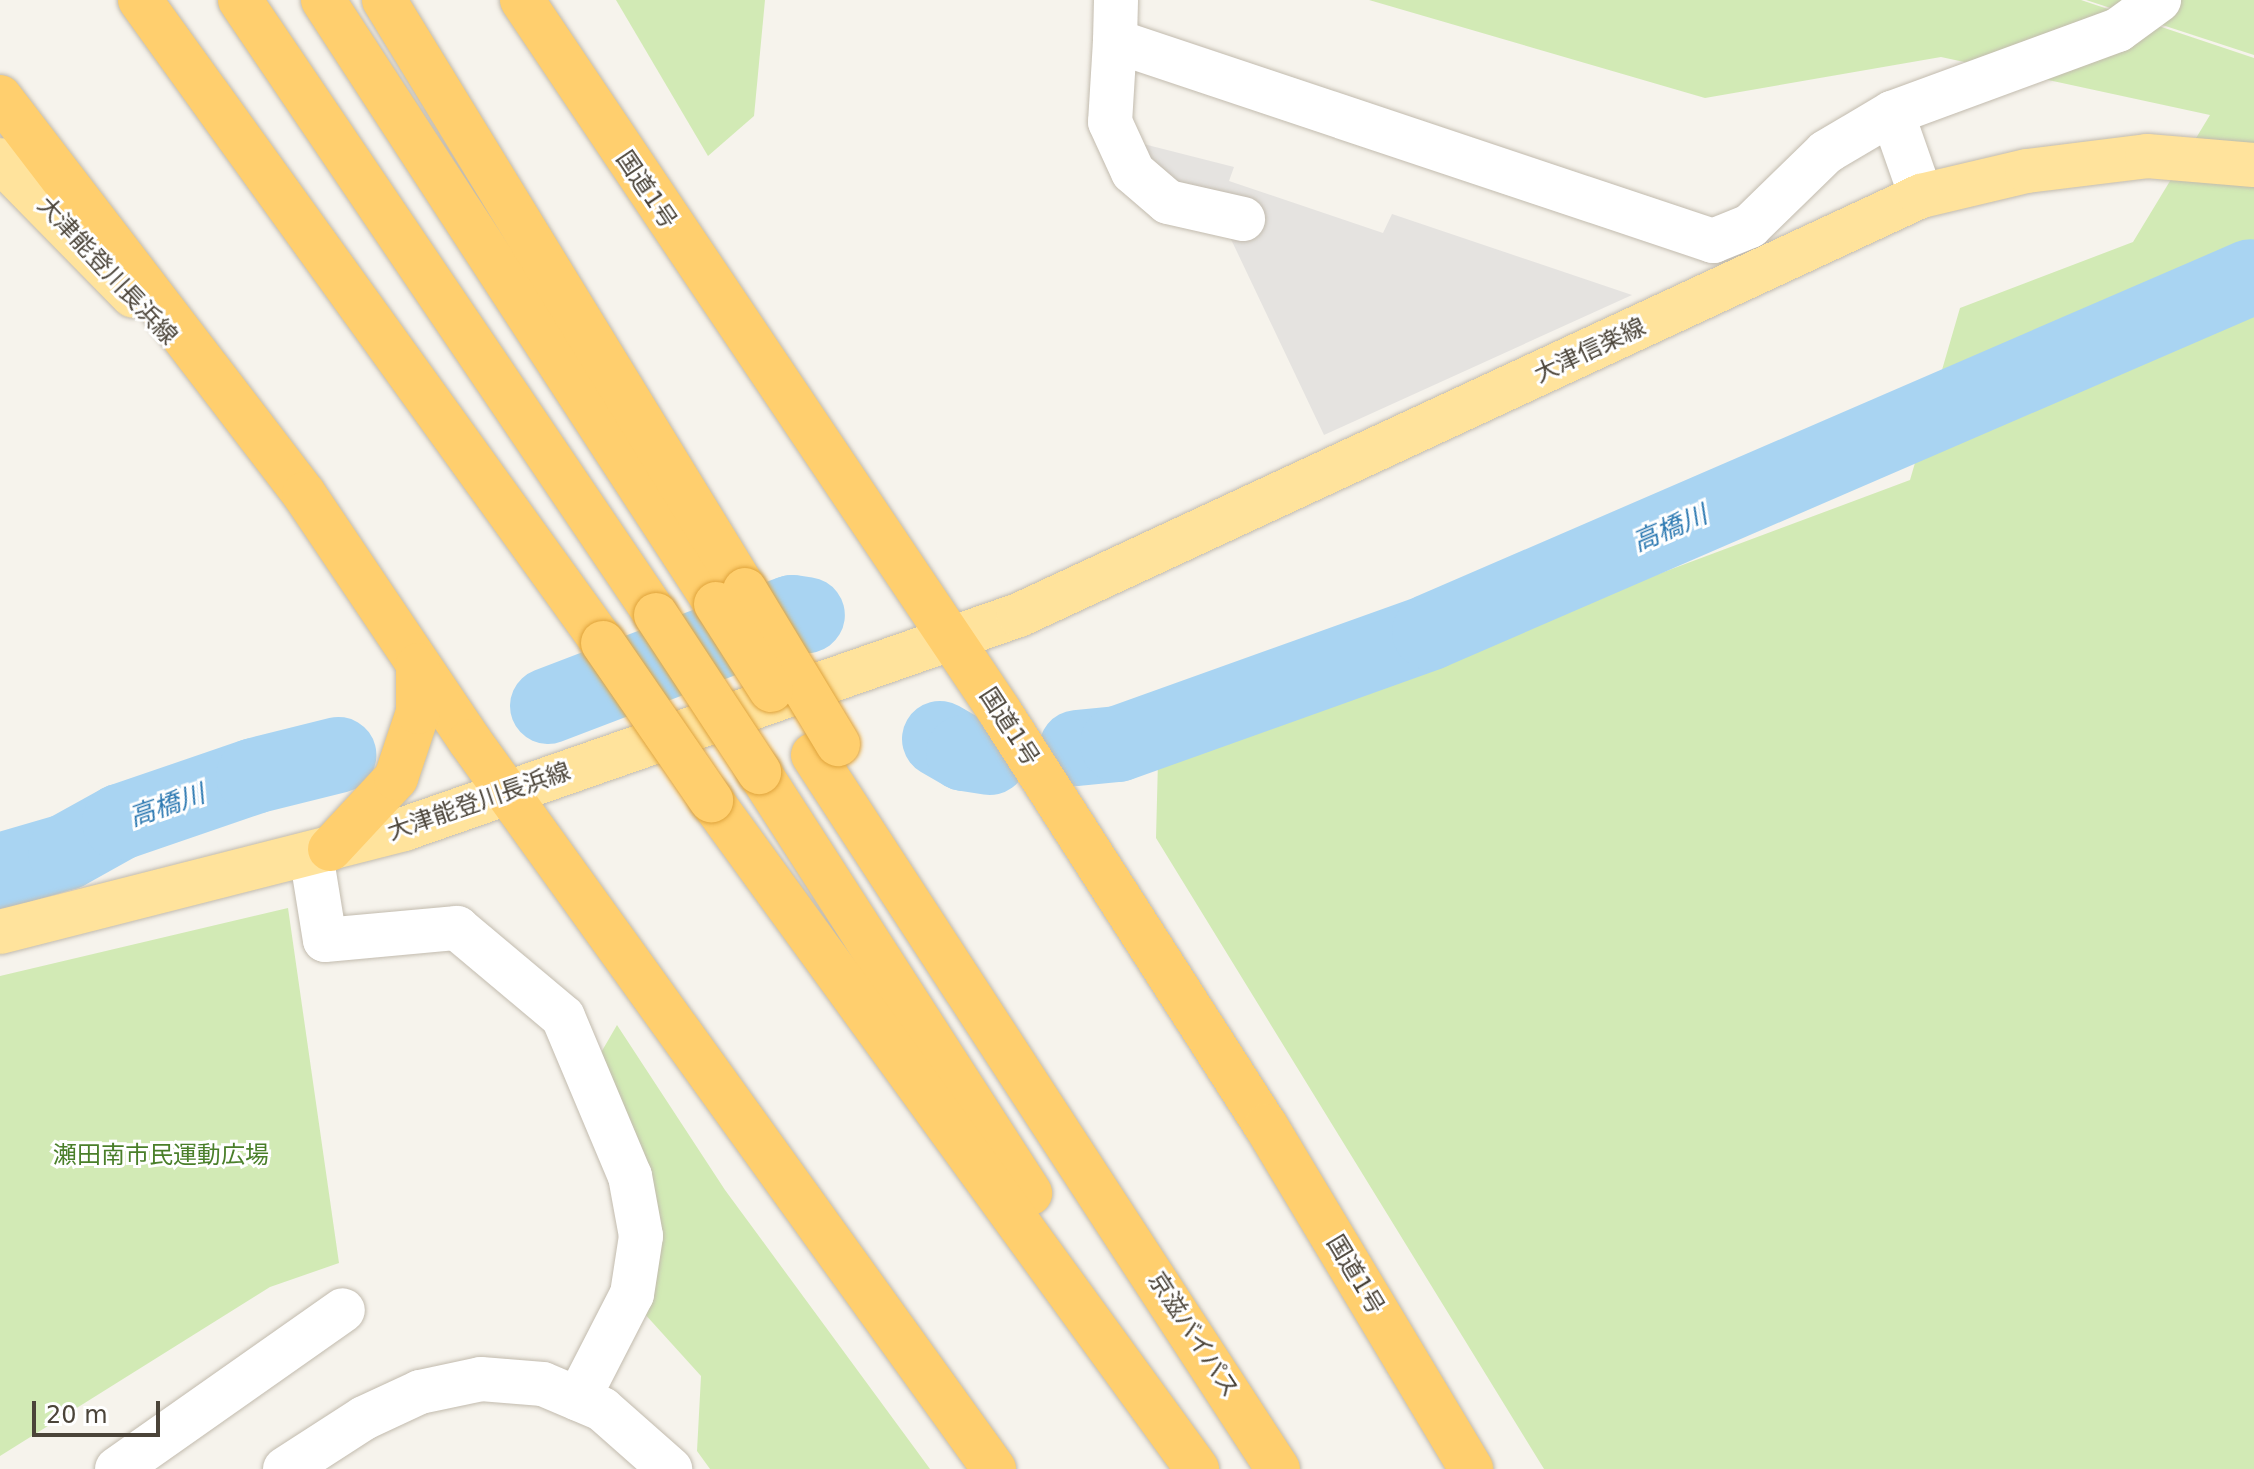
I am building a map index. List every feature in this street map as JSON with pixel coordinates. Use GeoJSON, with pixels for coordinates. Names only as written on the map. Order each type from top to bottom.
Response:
{"type":"FeatureCollection","features":[{"type":"Feature","properties":{"kind":"highway"},"geometry":{"type":"LineString","coordinates":[[140,0],[603,643],[711,800],[1197,1469]]}},
{"type":"Feature","properties":{"kind":"highway"},"geometry":{"type":"LineString","coordinates":[[240,0],[656,615],[1204,1469]]}},
{"type":"Feature","properties":{"kind":"highway"},"geometry":{"type":"LineString","coordinates":[[323,0],[730,597]]}},
{"type":"Feature","properties":{"kind":"highway"},"geometry":{"type":"LineString","coordinates":[[384,0],[730,597]]}},
{"type":"Feature","properties":{"kind":"highway","name":"国道1号"},"geometry":{"type":"LineString","coordinates":[[522,0],[949,639],[1266,1126],[1471,1469]]}},
{"type":"Feature","properties":{"kind":"highway"},"geometry":{"type":"LineString","coordinates":[[0,97],[304,494],[507,793],[994,1469]]}},
{"type":"Feature","properties":{"kind":"highway","name":"京滋バイパス"},"geometry":{"type":"LineString","coordinates":[[730,597],[1278,1469]]}},
{"type":"Feature","properties":{"kind":"highway"},"geometry":{"type":"LineString","coordinates":[[320,852],[396,778],[418,712],[418,665]]}},
{"type":"Feature","properties":{"kind":"main road","name":"大津信楽線"},"geometry":{"type":"LineString","coordinates":[[949,639],[1058,599],[1921,196],[2027,171],[2147,156],[2254,165]]}},
{"type":"Feature","properties":{"kind":"main road","name":"大津能登川長浜線"},"geometry":{"type":"LineString","coordinates":[[0,160],[166,331],[304,494]]}},
{"type":"Feature","properties":{"kind":"main road","name":"大津能登川長浜線"},"geometry":{"type":"LineString","coordinates":[[0,932],[320,852],[507,793],[949,639]]}},
{"type":"Feature","properties":{"kind":"street"},"geometry":{"type":"LineString","coordinates":[[1243,219],[1168,202],[1133,172],[1110,122],[1116,20],[1713,241],[1750,226],[1826,152],[1892,113],[2118,30],[2159,0]]}},
{"type":"Feature","properties":{"kind":"street"},"geometry":{"type":"LineString","coordinates":[[1892,113],[1921,196]]}},
{"type":"Feature","properties":{"kind":"street"},"geometry":{"type":"LineString","coordinates":[[320,852],[325,940],[457,928],[563,1017],[630,1176],[641,1236],[632,1294],[578,1399]]}},
{"type":"Feature","properties":{"kind":"street"},"geometry":{"type":"LineString","coordinates":[[117,1469],[343,1310]]}},
{"type":"Feature","properties":{"kind":"street"},"geometry":{"type":"LineString","coordinates":[[285,1469],[364,1418],[420,1392],[481,1379],[543,1384],[602,1409],[670,1469]]}},
{"type":"Feature","properties":{"kind":"green space"},"geometry":{"type":"Polygon","coordinates":[[[616,0],[765,0],[754,116],[708,156],[616,0]]]}},
{"type":"Feature","properties":{"kind":"green space"},"geometry":{"type":"Polygon","coordinates":[[[1369,0],[2081,0],[2254,58],[2254,1469],[1544,1469],[1156,838],[1158,761],[1910,480],[1960,308],[2133,242],[2210,115],[1941,57],[1705,98],[1369,0]]]}},
{"type":"Feature","properties":{"kind":"green space"},"geometry":{"type":"Polygon","coordinates":[[[2086,0],[2254,0],[2254,55],[2086,0]]]}},
{"type":"Feature","properties":{"kind":"green space","name":"瀬田南市民運動広場"},"geometry":{"type":"Polygon","coordinates":[[[288,908],[339,1263],[270,1287],[0,1456],[0,976],[288,908]]]}},
{"type":"Feature","properties":{"kind":"green space"},"geometry":{"type":"Polygon","coordinates":[[[617,1025],[725,1190],[930,1469],[710,1469],[697,1451],[701,1376],[643,1312],[599,1056],[617,1025]]]}},
{"type":"Feature","properties":{"kind":"shaded area"},"geometry":{"type":"Polygon","coordinates":[[[1116,137],[1234,167],[1229,181],[1383,233],[1392,214],[1632,295],[1324,435],[1219,214],[1116,137]]]}},
{"type":"Feature","properties":{"kind":"waterway","name":"高橋川"},"geometry":{"type":"LineString","coordinates":[[1077,748],[1118,744],[1430,632],[2251,277]]}},
{"type":"Feature","properties":{"kind":"waterway","name":"高橋川"},"geometry":{"type":"LineString","coordinates":[[548,706],[792,613],[807,615]]}},
{"type":"Feature","properties":{"kind":"waterway","name":"高橋川"},"geometry":{"type":"LineString","coordinates":[[940,739],[964,753],[990,757]]}},
{"type":"Feature","properties":{"kind":"waterway","name":"高橋川"},"geometry":{"type":"LineString","coordinates":[[0,871],[66,852],[120,822],[254,776],[338,755]]}}]}
